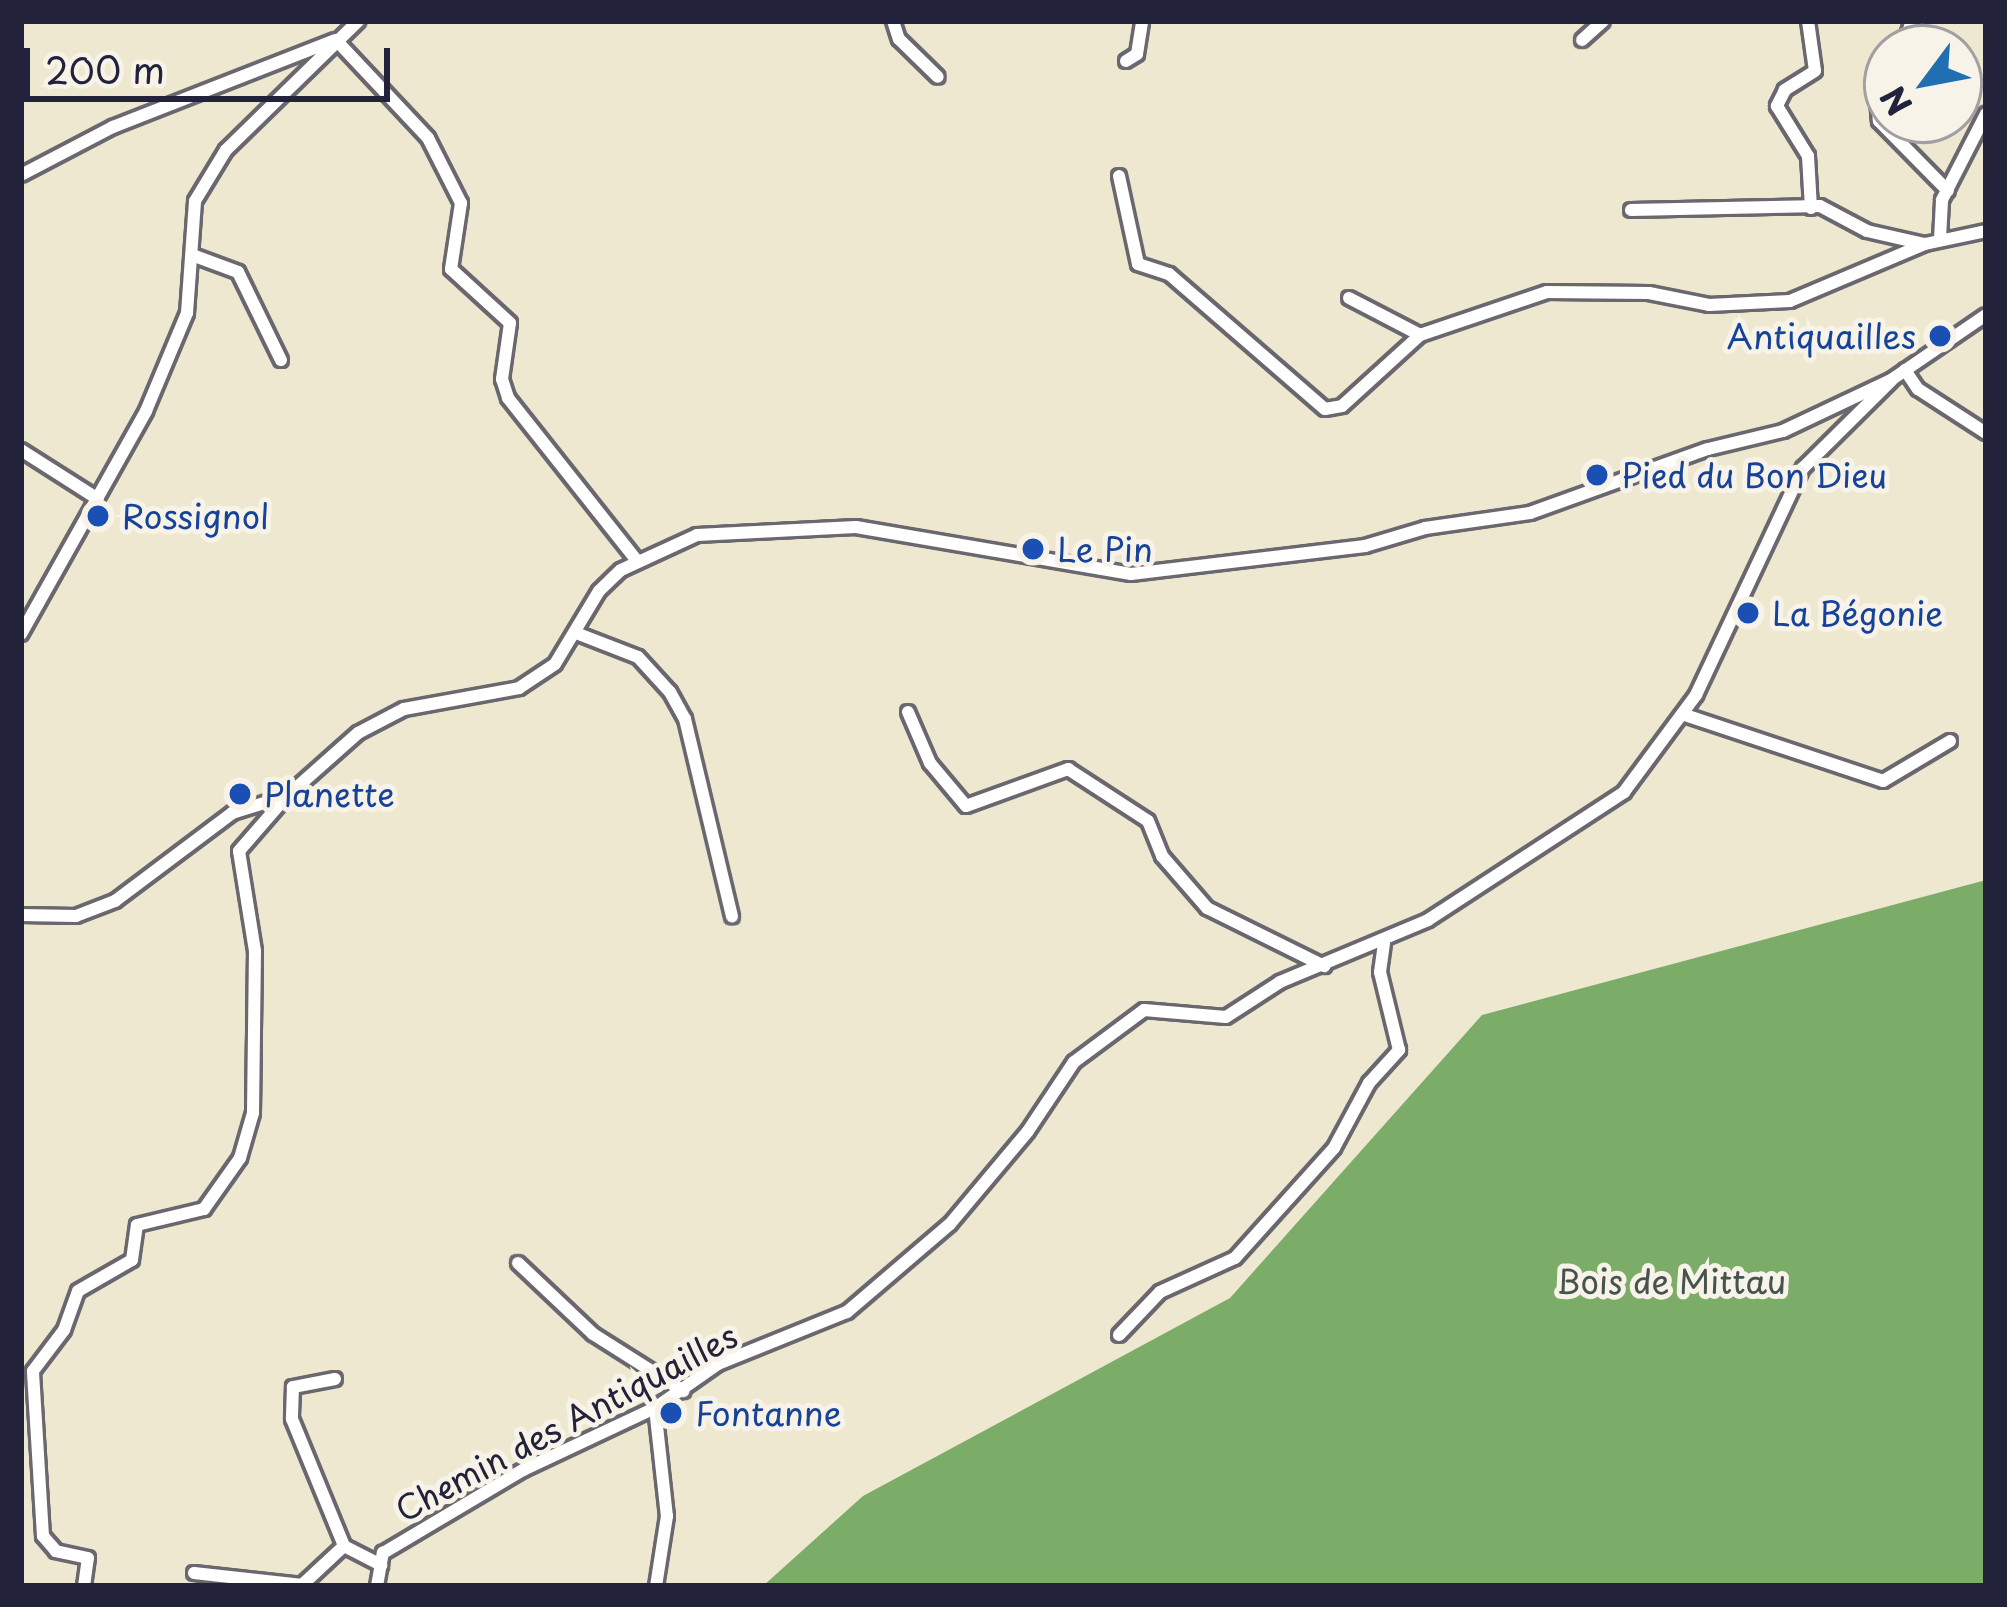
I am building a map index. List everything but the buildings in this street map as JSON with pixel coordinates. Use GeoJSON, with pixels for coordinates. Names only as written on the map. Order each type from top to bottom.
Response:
{"type":"FeatureCollection","features":[{"type":"Feature","properties":{"kind":"street"},"geometry":{"type":"LineString","coordinates":[[21,634],[98,499],[187,313],[196,201],[226,150],[358,21]]}},
{"type":"Feature","properties":{"kind":"street"},"geometry":{"type":"LineString","coordinates":[[893,21],[899,39],[938,77]]}},
{"type":"Feature","properties":{"kind":"street"},"geometry":{"type":"LineString","coordinates":[[1126,61],[1137,55],[1142,21]]}},
{"type":"Feature","properties":{"kind":"street"},"geometry":{"type":"LineString","coordinates":[[1582,40],[1604,21]]}},
{"type":"Feature","properties":{"kind":"street"},"geometry":{"type":"LineString","coordinates":[[1808,21],[1819,53],[1815,70],[1785,90],[1777,106],[1808,156],[1811,208]]}},
{"type":"Feature","properties":{"kind":"street"},"geometry":{"type":"LineString","coordinates":[[21,175],[113,127],[336,40]]}},
{"type":"Feature","properties":{"kind":"street"},"geometry":{"type":"LineString","coordinates":[[336,40],[428,138],[461,203],[451,269],[510,323],[502,379],[508,398],[637,561]]}},
{"type":"Feature","properties":{"kind":"street"},"geometry":{"type":"LineString","coordinates":[[294,56],[306,70]]}},
{"type":"Feature","properties":{"kind":"street"},"geometry":{"type":"LineString","coordinates":[[1933,242],[1948,191],[1986,114]]}},
{"type":"Feature","properties":{"kind":"street"},"geometry":{"type":"LineString","coordinates":[[1902,144],[1948,191]]}},
{"type":"Feature","properties":{"kind":"street"},"geometry":{"type":"LineString","coordinates":[[1118,176],[1138,265],[1169,274],[1325,409],[1342,406],[1420,334],[1564,289],[1709,305],[1790,301],[1933,242],[1986,231]]}},
{"type":"Feature","properties":{"kind":"street"},"geometry":{"type":"LineString","coordinates":[[1631,210],[1811,208],[1933,242]]}},
{"type":"Feature","properties":{"kind":"street"},"geometry":{"type":"LineString","coordinates":[[192,255],[238,272],[281,360]]}},
{"type":"Feature","properties":{"kind":"street"},"geometry":{"type":"LineString","coordinates":[[1349,298],[1420,334]]}},
{"type":"Feature","properties":{"kind":"street"},"geometry":{"type":"LineString","coordinates":[[84,1586],[88,1558],[48,1547],[43,1536],[33,1371],[64,1330],[78,1291],[133,1260],[137,1225],[204,1209],[240,1158],[253,1113],[255,951],[239,851],[287,796],[358,733],[404,710],[519,688],[555,664],[599,591],[637,561],[725,530],[824,525],[1131,574],[1365,546],[1425,528],[1531,514],[1708,448],[1784,431],[1892,380],[1986,315]]}},
{"type":"Feature","properties":{"kind":"street"},"geometry":{"type":"LineString","coordinates":[[1905,370],[1918,389],[1986,433]]}},
{"type":"Feature","properties":{"kind":"street","name":"Chemin des Antiquailles"},"geometry":{"type":"LineString","coordinates":[[377,1586],[381,1564],[394,1545],[523,1470],[655,1408],[718,1364],[847,1312],[950,1223],[1028,1131],[1074,1062],[1144,1010],[1226,1017],[1280,982],[1384,943],[1624,792],[1685,715],[1803,468],[1892,380]]}},
{"type":"Feature","properties":{"kind":"street"},"geometry":{"type":"LineString","coordinates":[[21,450],[98,499]]}},
{"type":"Feature","properties":{"kind":"street"},"geometry":{"type":"LineString","coordinates":[[576,633],[638,657],[670,692],[685,719],[732,916]]}},
{"type":"Feature","properties":{"kind":"street"},"geometry":{"type":"LineString","coordinates":[[908,712],[930,763],[966,806],[1068,770],[1148,821],[1162,856],[1208,908],[1325,967]]}},
{"type":"Feature","properties":{"kind":"street"},"geometry":{"type":"LineString","coordinates":[[1685,715],[1883,781],[1950,741]]}},
{"type":"Feature","properties":{"kind":"street"},"geometry":{"type":"LineString","coordinates":[[21,915],[76,916],[115,901],[232,813],[287,796]]}},
{"type":"Feature","properties":{"kind":"street"},"geometry":{"type":"LineString","coordinates":[[1120,1335],[1160,1292],[1235,1258],[1334,1148],[1369,1083],[1399,1050],[1381,972],[1384,943]]}},
{"type":"Feature","properties":{"kind":"street"},"geometry":{"type":"LineString","coordinates":[[518,1262],[593,1334],[682,1391]]}},
{"type":"Feature","properties":{"kind":"street"},"geometry":{"type":"LineString","coordinates":[[335,1379],[293,1387],[292,1419],[344,1546],[381,1564]]}},
{"type":"Feature","properties":{"kind":"street"},"geometry":{"type":"LineString","coordinates":[[655,1408],[667,1516],[656,1586]]}},
{"type":"Feature","properties":{"kind":"street"},"geometry":{"type":"LineString","coordinates":[[194,1573],[302,1586],[344,1546]]}},
{"type":"Feature","properties":{"kind":"green space","name":"Bois de Mittau"},"geometry":{"type":"Polygon","coordinates":[[[1986,880],[1986,1586],[763,1586],[863,1496],[1230,1298],[1482,1015],[1986,880]]]}},
{"type":"Feature","properties":{"kind":"place","name":"Antiquailles"},"geometry":{"type":"Point","coordinates":[1940,336]}},
{"type":"Feature","properties":{"kind":"place","name":"Pied du Bon Dieu"},"geometry":{"type":"Point","coordinates":[1597,475]}},
{"type":"Feature","properties":{"kind":"place","name":"Rossignol"},"geometry":{"type":"Point","coordinates":[98,516]}},
{"type":"Feature","properties":{"kind":"place","name":"Le Pin"},"geometry":{"type":"Point","coordinates":[1033,549]}},
{"type":"Feature","properties":{"kind":"place","name":"La Bégonie"},"geometry":{"type":"Point","coordinates":[1748,613]}},
{"type":"Feature","properties":{"kind":"place","name":"Planette"},"geometry":{"type":"Point","coordinates":[240,794]}},
{"type":"Feature","properties":{"kind":"place","name":"Fontanne"},"geometry":{"type":"Point","coordinates":[671,1413]}}]}
